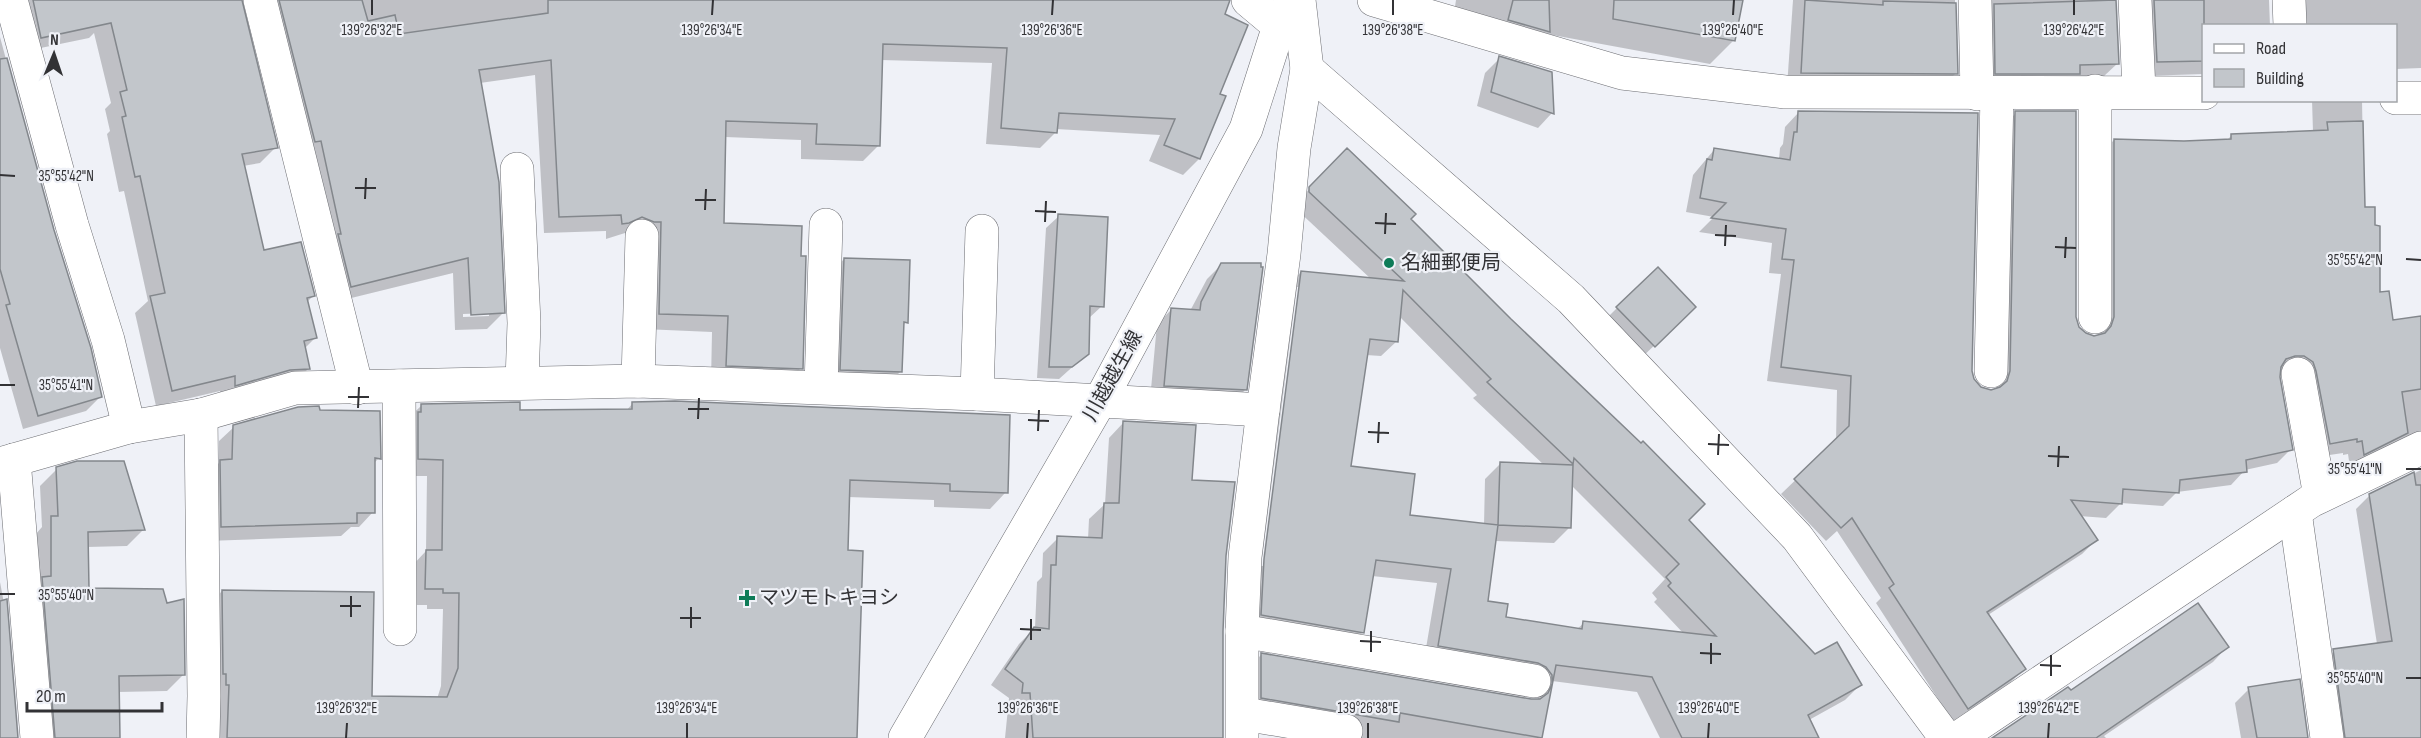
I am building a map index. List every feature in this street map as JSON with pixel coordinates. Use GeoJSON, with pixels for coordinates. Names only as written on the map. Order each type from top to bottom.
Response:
{"type":"FeatureCollection","features":[{"type":"Feature","properties":{"kind":"street"},"geometry":{"type":"LineString","coordinates":[[11,0],[72,225],[108,340],[129,427]]}},
{"type":"Feature","properties":{"kind":"street"},"geometry":{"type":"LineString","coordinates":[[260,0],[357,388]]}},
{"type":"Feature","properties":{"kind":"street"},"geometry":{"type":"LineString","coordinates":[[1248,0],[1286,13]]}},
{"type":"Feature","properties":{"kind":"street"},"geometry":{"type":"LineString","coordinates":[[1299,0],[1307,69],[1294,148],[1284,254],[1245,556],[1242,631],[1243,726],[1346,731]]}},
{"type":"Feature","properties":{"kind":"street"},"geometry":{"type":"LineString","coordinates":[[1374,0],[1623,73],[1785,92],[2202,93]]}},
{"type":"Feature","properties":{"kind":"street"},"geometry":{"type":"LineString","coordinates":[[1975,0],[1987,94],[1991,371]]}},
{"type":"Feature","properties":{"kind":"street"},"geometry":{"type":"LineString","coordinates":[[2135,0],[2139,91]]}},
{"type":"Feature","properties":{"kind":"street"},"geometry":{"type":"LineString","coordinates":[[2289,0],[2290,24]]}},
{"type":"Feature","properties":{"kind":"street","name":"川越越生線"},"geometry":{"type":"LineString","coordinates":[[904,738],[1100,401],[1246,129],[1286,13]]}},
{"type":"Feature","properties":{"kind":"street"},"geometry":{"type":"LineString","coordinates":[[1307,69],[1571,299],[1797,537],[1946,738]]}},
{"type":"Feature","properties":{"kind":"street"},"geometry":{"type":"LineString","coordinates":[[2095,91],[2095,317]]}},
{"type":"Feature","properties":{"kind":"street"},"geometry":{"type":"LineString","coordinates":[[2397,98],[2421,98]]}},
{"type":"Feature","properties":{"kind":"street"},"geometry":{"type":"LineString","coordinates":[[517,169],[524,323],[522,382]]}},
{"type":"Feature","properties":{"kind":"street"},"geometry":{"type":"LineString","coordinates":[[821,387],[826,225]]}},
{"type":"Feature","properties":{"kind":"street"},"geometry":{"type":"LineString","coordinates":[[977,394],[982,231]]}},
{"type":"Feature","properties":{"kind":"street"},"geometry":{"type":"LineString","coordinates":[[638,381],[642,236]]}},
{"type":"Feature","properties":{"kind":"street"},"geometry":{"type":"LineString","coordinates":[[2298,374],[2326,738]]}},
{"type":"Feature","properties":{"kind":"street"},"geometry":{"type":"LineString","coordinates":[[37,738],[7,462],[129,427],[201,415],[295,388],[522,382],[638,381],[821,387],[1263,410]]}},
{"type":"Feature","properties":{"kind":"street"},"geometry":{"type":"LineString","coordinates":[[399,386],[400,629]]}},
{"type":"Feature","properties":{"kind":"street"},"geometry":{"type":"LineString","coordinates":[[201,415],[203,738]]}},
{"type":"Feature","properties":{"kind":"street"},"geometry":{"type":"LineString","coordinates":[[1958,738],[2308,504],[2421,448]]}},
{"type":"Feature","properties":{"kind":"street"},"geometry":{"type":"LineString","coordinates":[[1242,631],[1534,681]]}},
{"type":"Feature","properties":{"kind":"building"},"geometry":{"type":"Polygon","coordinates":[[[33,0],[242,0],[278,148],[242,154],[264,250],[301,242],[315,296],[307,298],[317,338],[304,341],[310,369],[290,370],[235,386],[235,376],[172,391],[150,296],[165,293],[140,176],[135,177],[122,117],[126,116],[120,92],[127,90],[111,23],[41,38],[33,0]]]}},
{"type":"Feature","properties":{"kind":"building"},"geometry":{"type":"Polygon","coordinates":[[[279,0],[362,0],[368,21],[395,15],[399,34],[548,13],[548,0],[1230,0],[1225,14],[1248,25],[1220,94],[1226,96],[1200,159],[1164,145],[1175,119],[1059,113],[1057,133],[1001,128],[1007,48],[883,44],[880,146],[816,144],[817,124],[726,121],[724,223],[802,226],[801,256],[806,256],[803,369],[726,366],[728,316],[659,314],[661,222],[642,217],[622,224],[621,215],[559,217],[551,60],[479,70],[499,182],[505,313],[471,315],[468,258],[351,287],[338,234],[341,234],[321,141],[315,142],[279,0]]]}},
{"type":"Feature","properties":{"kind":"building"},"geometry":{"type":"Polygon","coordinates":[[[1513,0],[1549,0],[1550,32],[1508,20],[1513,0]]]}},
{"type":"Feature","properties":{"kind":"building"},"geometry":{"type":"Polygon","coordinates":[[[1614,0],[1743,0],[1735,41],[1613,19],[1614,0]]]}},
{"type":"Feature","properties":{"kind":"building"},"geometry":{"type":"Polygon","coordinates":[[[1805,0],[1883,5],[1883,1],[1956,3],[1958,74],[1801,73],[1805,0]]]}},
{"type":"Feature","properties":{"kind":"building"},"geometry":{"type":"Polygon","coordinates":[[[2116,0],[2119,64],[2080,65],[2080,74],[1995,74],[1994,4],[2116,0]]]}},
{"type":"Feature","properties":{"kind":"building"},"geometry":{"type":"Polygon","coordinates":[[[2154,0],[2204,0],[2202,61],[2157,62],[2154,0]]]}},
{"type":"Feature","properties":{"kind":"building"},"geometry":{"type":"Polygon","coordinates":[[[1499,56],[1552,72],[1554,114],[1491,92],[1499,56]]]}},
{"type":"Feature","properties":{"kind":"building"},"geometry":{"type":"Polygon","coordinates":[[[7,58],[54,230],[91,348],[102,397],[38,416],[6,305],[10,304],[0,269],[0,59],[7,58]]]}},
{"type":"Feature","properties":{"kind":"building"},"geometry":{"type":"Polygon","coordinates":[[[1798,111],[1978,113],[1972,371],[1974,379],[1981,387],[1991,390],[2007,381],[2010,371],[2015,111],[2076,111],[2076,317],[2079,327],[2094,336],[2105,333],[2114,317],[2114,139],[2184,141],[2231,139],[2231,134],[2328,130],[2327,122],[2363,121],[2365,207],[2375,207],[2375,225],[2380,226],[2380,292],[2389,291],[2393,320],[2421,316],[2421,389],[2402,392],[2408,433],[2364,455],[2362,441],[2357,442],[2357,439],[2330,444],[2313,362],[2304,356],[2286,359],[2281,367],[2280,377],[2293,450],[2246,460],[2247,472],[2180,480],[2179,493],[2123,489],[2122,504],[2071,500],[2098,540],[1987,612],[2026,669],[1968,709],[1889,588],[1894,584],[1852,518],[1841,528],[1794,479],[1849,426],[1851,376],[1781,367],[1794,260],[1782,259],[1786,229],[1711,218],[1726,203],[1700,198],[1707,159],[1712,160],[1714,148],[1790,160],[1794,132],[1797,132],[1798,111]]]}},
{"type":"Feature","properties":{"kind":"building"},"geometry":{"type":"Polygon","coordinates":[[[1347,148],[1416,214],[1411,219],[1511,319],[1641,443],[1643,441],[1705,504],[1689,520],[1815,654],[1837,642],[1862,685],[1808,715],[1819,738],[1682,738],[1652,677],[1556,665],[1542,738],[1400,713],[1399,722],[1261,698],[1261,653],[1531,699],[1540,699],[1548,693],[1552,684],[1552,675],[1546,667],[1538,663],[1438,646],[1451,569],[1376,560],[1364,633],[1261,615],[1264,559],[1301,271],[1404,281],[1309,192],[1309,187],[1347,148]],[[1403,290],[1398,342],[1370,339],[1351,466],[1415,474],[1410,515],[1498,525],[1488,601],[1508,604],[1506,617],[1582,629],[1583,621],[1716,636],[1668,586],[1671,583],[1666,577],[1679,564],[1574,458],[1573,464],[1487,382],[1491,379],[1403,290]]]}},
{"type":"Feature","properties":{"kind":"building"},"geometry":{"type":"Polygon","coordinates":[[[1058,214],[1108,217],[1104,307],[1090,306],[1089,354],[1072,367],[1049,367],[1058,214]]]}},
{"type":"Feature","properties":{"kind":"building"},"geometry":{"type":"Polygon","coordinates":[[[844,258],[910,260],[908,323],[904,322],[902,372],[840,370],[844,258]]]}},
{"type":"Feature","properties":{"kind":"building"},"geometry":{"type":"Polygon","coordinates":[[[1221,263],[1261,263],[1263,267],[1247,390],[1164,386],[1171,308],[1200,310],[1201,302],[1221,263]]]}},
{"type":"Feature","properties":{"kind":"building"},"geometry":{"type":"Polygon","coordinates":[[[1658,267],[1696,307],[1655,347],[1616,307],[1658,267]]]}},
{"type":"Feature","properties":{"kind":"building"},"geometry":{"type":"Polygon","coordinates":[[[675,401],[1010,415],[1008,493],[950,491],[950,484],[850,480],[848,550],[863,551],[857,738],[227,738],[229,685],[226,685],[226,674],[223,674],[222,590],[374,592],[372,696],[447,697],[458,668],[459,593],[443,593],[443,589],[425,589],[426,550],[442,550],[443,460],[418,459],[418,412],[421,412],[421,404],[520,402],[520,410],[632,409],[632,402],[675,401]]]}},
{"type":"Feature","properties":{"kind":"building"},"geometry":{"type":"Polygon","coordinates":[[[319,406],[320,410],[380,411],[381,459],[375,458],[375,513],[357,513],[357,523],[221,527],[220,460],[232,459],[233,425],[298,407],[319,406]]]}},
{"type":"Feature","properties":{"kind":"building"},"geometry":{"type":"Polygon","coordinates":[[[1123,421],[1196,425],[1192,480],[1235,482],[1226,556],[1223,738],[1033,738],[1030,693],[1022,693],[1023,683],[1005,669],[1034,627],[1049,629],[1051,565],[1056,565],[1057,536],[1102,538],[1104,503],[1119,503],[1123,421]]]}},
{"type":"Feature","properties":{"kind":"building"},"geometry":{"type":"Polygon","coordinates":[[[77,461],[124,461],[145,530],[88,532],[89,588],[163,589],[167,603],[184,599],[185,675],[119,676],[120,738],[55,738],[42,577],[51,576],[51,516],[58,516],[56,467],[77,461]]]}},
{"type":"Feature","properties":{"kind":"building"},"geometry":{"type":"Polygon","coordinates":[[[1500,462],[1573,465],[1571,528],[1498,525],[1500,462]]]}},
{"type":"Feature","properties":{"kind":"building"},"geometry":{"type":"Polygon","coordinates":[[[2414,472],[2416,485],[2421,485],[2421,738],[2345,738],[2333,649],[2392,641],[2369,494],[2414,472]]]}},
{"type":"Feature","properties":{"kind":"building"},"geometry":{"type":"Polygon","coordinates":[[[7,599],[18,738],[0,738],[0,601],[7,599]]]}},
{"type":"Feature","properties":{"kind":"building"},"geometry":{"type":"Polygon","coordinates":[[[2198,603],[2229,647],[2096,738],[1992,738],[2068,687],[2071,690],[2198,603]]]}},
{"type":"Feature","properties":{"kind":"building"},"geometry":{"type":"Polygon","coordinates":[[[2300,679],[2308,738],[2257,738],[2248,687],[2300,679]]]}},
{"type":"Feature","properties":{"kind":"place","name":"名細郵便局"},"geometry":{"type":"Point","coordinates":[1389,263]}},
{"type":"Feature","properties":{"kind":"place","name":"マツモトキヨシ"},"geometry":{"type":"Point","coordinates":[747,598]}}]}
